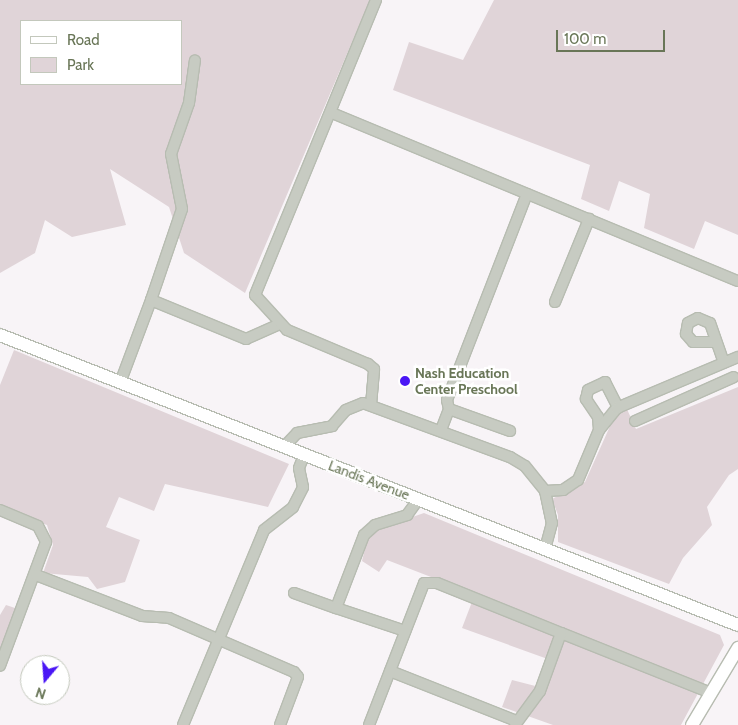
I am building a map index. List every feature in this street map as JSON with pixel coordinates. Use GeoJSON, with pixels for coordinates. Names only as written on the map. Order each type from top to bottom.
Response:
{"type":"FeatureCollection","features":[{"type":"Feature","properties":{"kind":"main road","name":"Landis Avenue"},"geometry":{"type":"LineString","coordinates":[[0,335],[738,626]]}},
{"type":"Feature","properties":{"kind":"main road"},"geometry":{"type":"LineString","coordinates":[[692,725],[738,648]]}},
{"type":"Feature","properties":{"kind":"street"},"geometry":{"type":"LineString","coordinates":[[371,404],[374,369],[368,364],[306,341],[280,324],[255,295],[332,113],[376,0]]}},
{"type":"Feature","properties":{"kind":"street"},"geometry":{"type":"LineString","coordinates":[[120,382],[151,300],[182,209],[171,154],[189,103],[195,60]]}},
{"type":"Feature","properties":{"kind":"street"},"geometry":{"type":"LineString","coordinates":[[332,113],[738,281]]}},
{"type":"Feature","properties":{"kind":"street"},"geometry":{"type":"LineString","coordinates":[[441,430],[449,409],[448,400],[527,194]]}},
{"type":"Feature","properties":{"kind":"street"},"geometry":{"type":"LineString","coordinates":[[555,302],[589,219]]}},
{"type":"Feature","properties":{"kind":"street"},"geometry":{"type":"LineString","coordinates":[[151,300],[246,339],[280,324]]}},
{"type":"Feature","properties":{"kind":"street"},"geometry":{"type":"LineString","coordinates":[[635,421],[736,376],[725,362],[716,342]]}},
{"type":"Feature","properties":{"kind":"street"},"geometry":{"type":"LineString","coordinates":[[545,492],[563,490],[578,480],[599,430],[618,408],[738,357]]}},
{"type":"Feature","properties":{"kind":"street"},"geometry":{"type":"LineString","coordinates":[[599,430],[598,417],[586,399],[588,390],[605,382],[618,408]]}},
{"type":"Feature","properties":{"kind":"street"},"geometry":{"type":"LineString","coordinates":[[647,395],[655,412]]}},
{"type":"Feature","properties":{"kind":"street"},"geometry":{"type":"LineString","coordinates":[[284,447],[298,433],[332,426],[352,406],[371,404],[441,430],[525,466],[545,492],[552,523],[545,550]]}},
{"type":"Feature","properties":{"kind":"street"},"geometry":{"type":"LineString","coordinates":[[449,409],[510,431]]}},
{"type":"Feature","properties":{"kind":"street"},"geometry":{"type":"LineString","coordinates":[[183,725],[264,530],[293,507],[304,484],[299,468],[304,455]]}},
{"type":"Feature","properties":{"kind":"street"},"geometry":{"type":"LineString","coordinates":[[336,608],[364,535],[375,525],[407,515],[418,500]]}},
{"type":"Feature","properties":{"kind":"street"},"geometry":{"type":"LineString","coordinates":[[0,510],[38,526],[45,535],[36,575],[0,666]]}},
{"type":"Feature","properties":{"kind":"street"},"geometry":{"type":"LineString","coordinates":[[36,575],[142,616],[169,618],[219,639],[298,678],[280,725]]}},
{"type":"Feature","properties":{"kind":"street"},"geometry":{"type":"LineString","coordinates":[[369,725],[424,582],[437,583],[711,693]]}},
{"type":"Feature","properties":{"kind":"street"},"geometry":{"type":"LineString","coordinates":[[294,593],[405,631]]}},
{"type":"Feature","properties":{"kind":"street"},"geometry":{"type":"LineString","coordinates":[[390,671],[514,722],[540,691],[561,634]]}},
{"type":"Feature","properties":{"kind":"green space"},"geometry":{"type":"Polygon","coordinates":[[[0,0],[370,0],[245,293],[184,253],[169,207],[110,169],[126,225],[72,237],[45,220],[35,253],[0,273],[0,0]]]}},
{"type":"Feature","properties":{"kind":"green space"},"geometry":{"type":"Polygon","coordinates":[[[494,0],[738,0],[738,235],[705,221],[694,249],[644,228],[650,194],[619,181],[609,211],[581,199],[590,165],[393,90],[409,42],[463,60],[494,0]]]}},
{"type":"Feature","properties":{"kind":"green space"},"geometry":{"type":"Polygon","coordinates":[[[14,350],[289,464],[268,507],[165,484],[154,511],[119,497],[106,527],[140,540],[125,582],[97,589],[88,577],[43,573],[53,545],[47,525],[0,507],[0,385],[14,350]]]}},
{"type":"Feature","properties":{"kind":"green space"},"geometry":{"type":"Polygon","coordinates":[[[738,387],[738,469],[729,475],[707,507],[712,525],[683,558],[669,584],[558,542],[558,515],[552,499],[585,482],[615,415],[626,407],[636,429],[738,387]]]}},
{"type":"Feature","properties":{"kind":"green space"},"geometry":{"type":"Polygon","coordinates":[[[424,513],[720,635],[724,645],[681,725],[553,725],[502,707],[512,680],[547,689],[556,662],[462,628],[475,594],[387,560],[379,572],[362,561],[369,532],[424,513]]]}},
{"type":"Feature","properties":{"kind":"green space"},"geometry":{"type":"Polygon","coordinates":[[[6,605],[18,609],[0,654],[0,615],[6,605]]]}},
{"type":"Feature","properties":{"kind":"place","name":"Nash Education Center Preschool"},"geometry":{"type":"Point","coordinates":[405,381]}}]}
